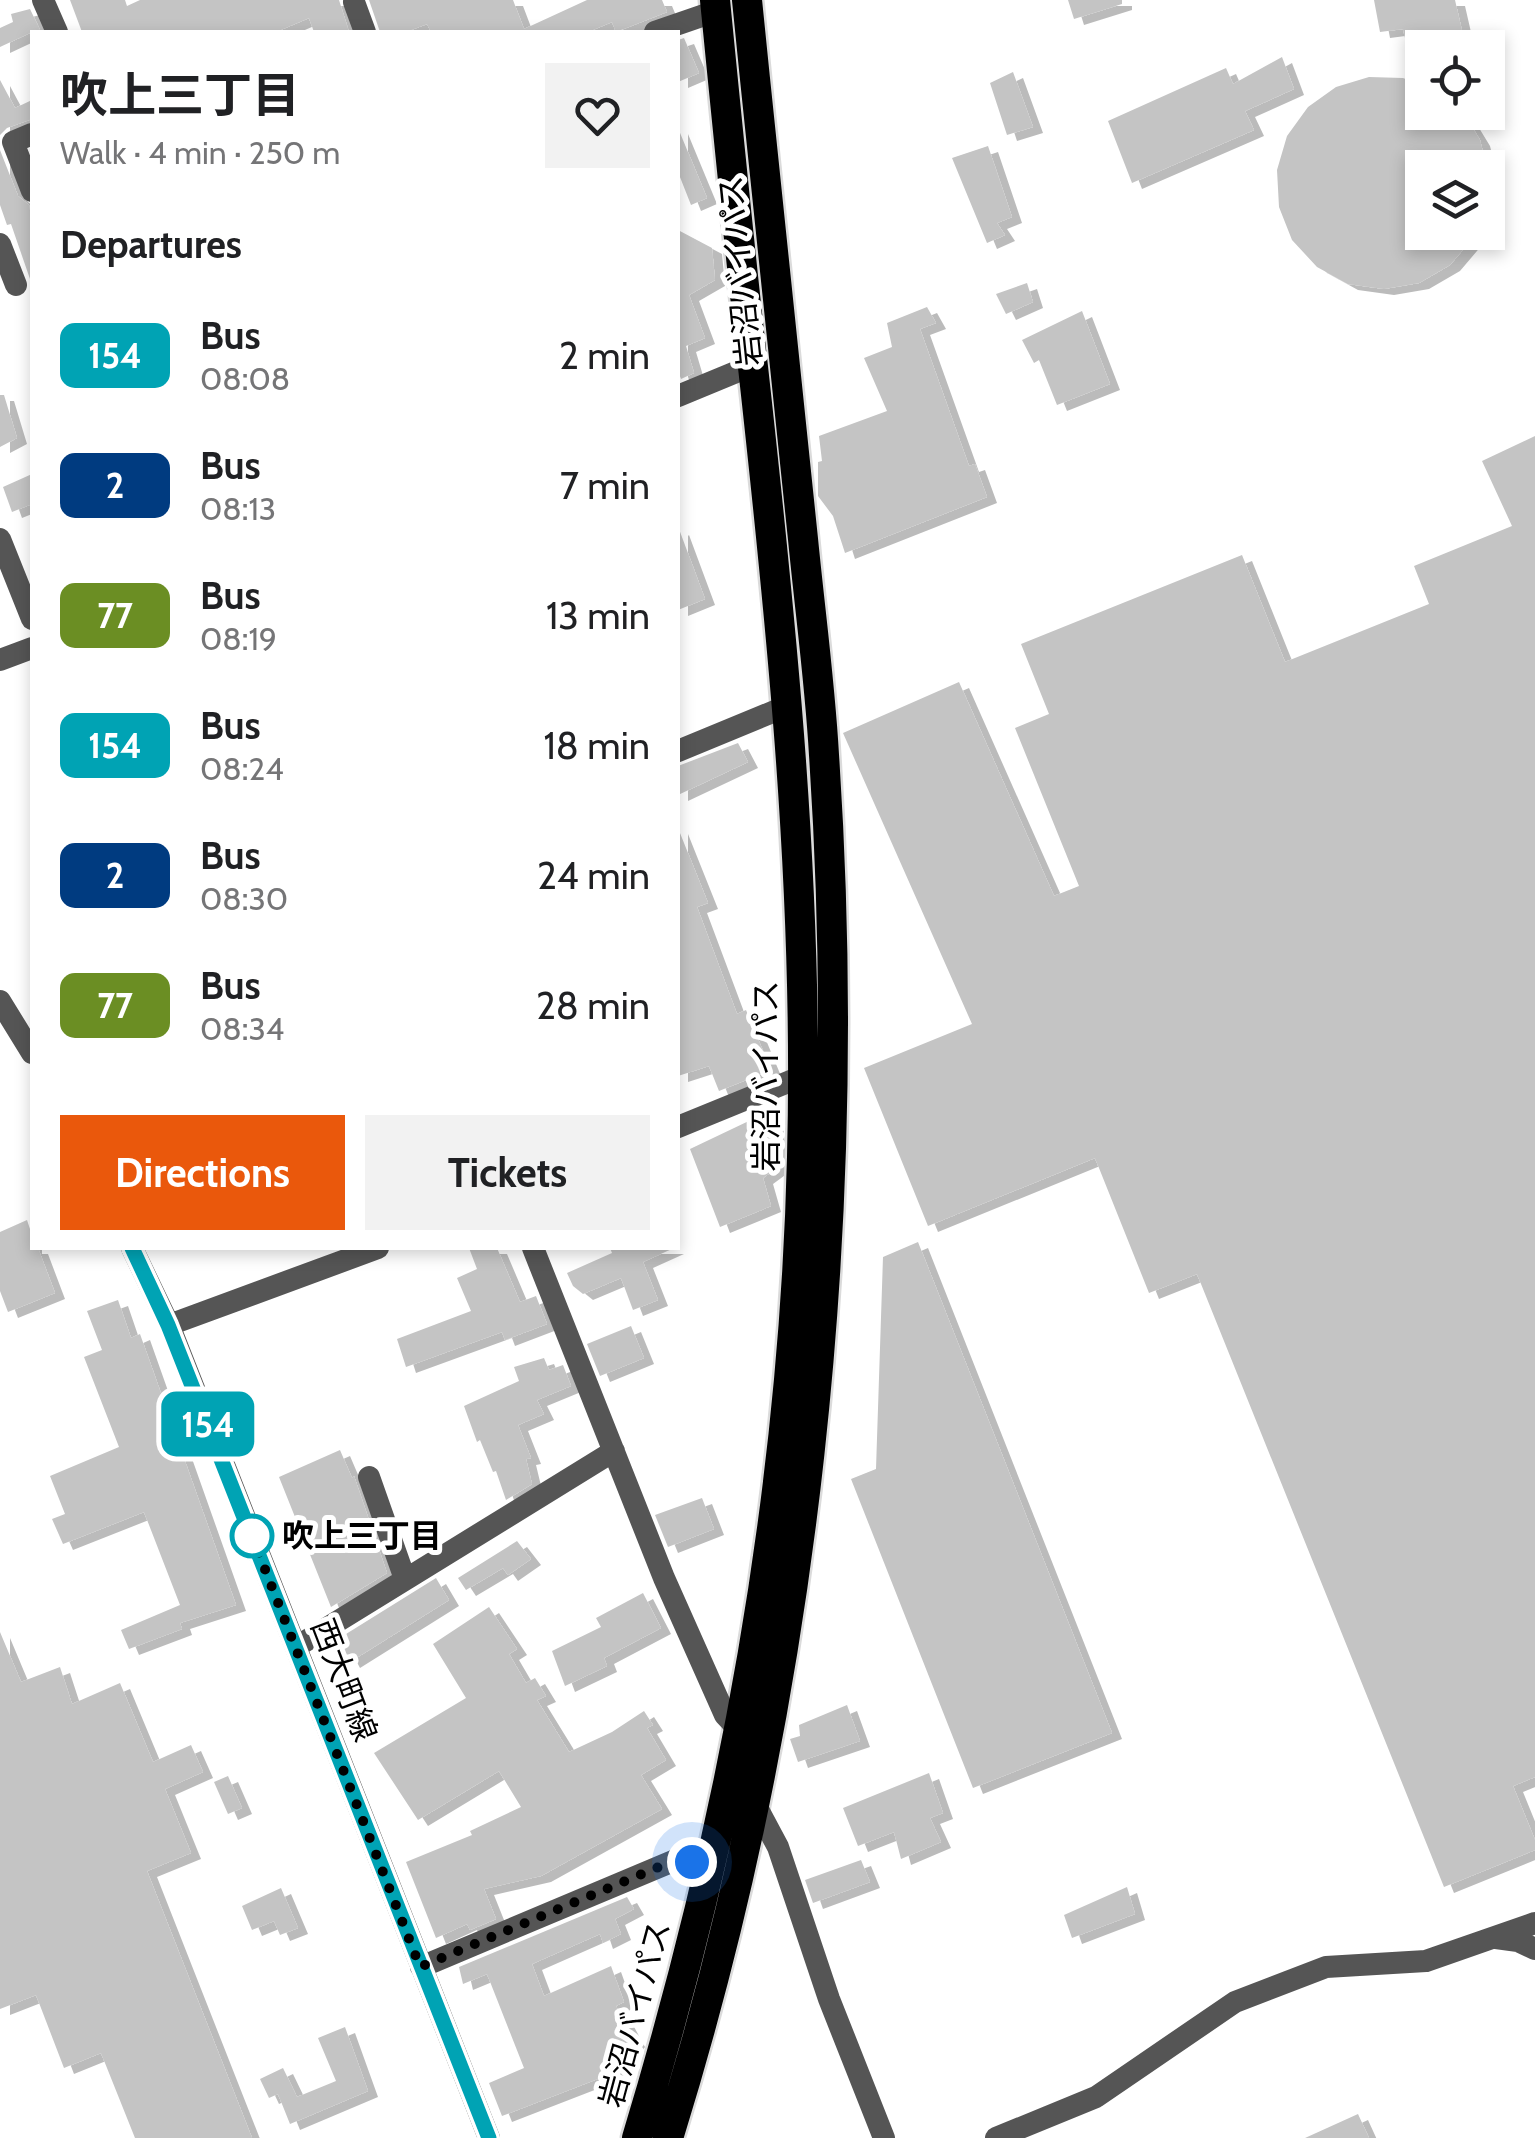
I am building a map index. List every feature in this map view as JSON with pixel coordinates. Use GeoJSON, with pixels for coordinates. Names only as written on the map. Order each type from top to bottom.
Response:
{"type":"FeatureCollection","features":[{"type":"Feature","properties":{"kind":"highway","name":"岩沼バイパス"},"geometry":{"type":"LineString","coordinates":[[668,2138],[733,1900],[789,1604],[812,1422],[833,1099],[824,755],[747,0]]}},
{"type":"Feature","properties":{"kind":"highway","name":"岩沼バイパス"},"geometry":{"type":"LineString","coordinates":[[637,2138],[677,2002],[710,1865],[739,1730],[779,1484],[794,1309],[803,1076],[798,882],[787,706],[715,5]]}},
{"type":"Feature","properties":{"kind":"street"},"geometry":{"type":"LineString","coordinates":[[44,0],[55,30]]}},
{"type":"Feature","properties":{"kind":"street"},"geometry":{"type":"LineString","coordinates":[[354,2],[365,30]]}},
{"type":"Feature","properties":{"kind":"street"},"geometry":{"type":"LineString","coordinates":[[659,30],[715,5]]}},
{"type":"Feature","properties":{"kind":"street"},"geometry":{"type":"LineString","coordinates":[[30,135],[13,142],[30,181]]}},
{"type":"Feature","properties":{"kind":"street"},"geometry":{"type":"LineString","coordinates":[[0,244],[16,285]]}},
{"type":"Feature","properties":{"kind":"street"},"geometry":{"type":"LineString","coordinates":[[680,395],[752,365]]}},
{"type":"Feature","properties":{"kind":"street"},"geometry":{"type":"LineString","coordinates":[[0,539],[30,614]]}},
{"type":"Feature","properties":{"kind":"street"},"geometry":{"type":"LineString","coordinates":[[0,660],[30,649]]}},
{"type":"Feature","properties":{"kind":"street"},"geometry":{"type":"LineString","coordinates":[[680,751],[787,706]]}},
{"type":"Feature","properties":{"kind":"street"},"geometry":{"type":"LineString","coordinates":[[0,1001],[30,1050]]}},
{"type":"Feature","properties":{"kind":"street"},"geometry":{"type":"LineString","coordinates":[[680,1125],[803,1076]]}},
{"type":"Feature","properties":{"kind":"street","name":"西大町線"},"geometry":{"type":"LineString","coordinates":[[133,1250],[168,1325],[489,2138]]}},
{"type":"Feature","properties":{"kind":"street"},"geometry":{"type":"LineString","coordinates":[[168,1325],[373,1250]]}},
{"type":"Feature","properties":{"kind":"street"},"geometry":{"type":"LineString","coordinates":[[534,1250],[664,1578],[725,1715],[739,1730]]}},
{"type":"Feature","properties":{"kind":"street"},"geometry":{"type":"LineString","coordinates":[[296,1647],[614,1450]]}},
{"type":"Feature","properties":{"kind":"street"},"geometry":{"type":"LineString","coordinates":[[369,1477],[406,1579]]}},
{"type":"Feature","properties":{"kind":"street"},"geometry":{"type":"LineString","coordinates":[[754,1802],[778,1847],[830,1999],[884,2138]]}},
{"type":"Feature","properties":{"kind":"street"},"geometry":{"type":"LineString","coordinates":[[420,1967],[678,1859],[710,1865]]}},
{"type":"Feature","properties":{"kind":"street"},"geometry":{"type":"LineString","coordinates":[[996,2138],[1096,2097],[1235,2002],[1326,1967],[1426,1961],[1535,1923]]}},
{"type":"Feature","properties":{"kind":"street"},"geometry":{"type":"LineString","coordinates":[[1496,1938],[1518,1941],[1535,1949]]}},
{"type":"Feature","properties":{"kind":"building"},"geometry":{"type":"Polygon","coordinates":[[[70,0],[125,0],[127,6],[140,0],[339,0],[348,30],[313,30],[309,18],[281,30],[81,30],[70,0]]]}},
{"type":"Feature","properties":{"kind":"building"},"geometry":{"type":"Polygon","coordinates":[[[369,0],[513,0],[524,29],[587,0],[662,0],[667,12],[621,30],[615,30],[612,22],[593,30],[430,30],[427,24],[411,30],[379,30],[369,0]]]}},
{"type":"Feature","properties":{"kind":"building"},"geometry":{"type":"Polygon","coordinates":[[[1068,0],[1122,0],[1122,4],[1074,19],[1068,0]]]}},
{"type":"Feature","properties":{"kind":"building"},"geometry":{"type":"Polygon","coordinates":[[[1374,0],[1455,0],[1462,30],[1405,30],[1405,38],[1403,29],[1380,32],[1374,0]]]}},
{"type":"Feature","properties":{"kind":"building"},"geometry":{"type":"Polygon","coordinates":[[[30,9],[40,30],[30,30],[0,47],[0,28],[13,22],[11,14],[30,9]]]}},
{"type":"Feature","properties":{"kind":"building"},"geometry":{"type":"Polygon","coordinates":[[[684,38],[699,73],[680,81],[680,39],[684,38]]]}},
{"type":"Feature","properties":{"kind":"building"},"geometry":{"type":"Polygon","coordinates":[[[1282,57],[1294,89],[1245,111],[1254,130],[1132,183],[1108,121],[1226,68],[1233,84],[1282,57]]]}},
{"type":"Feature","properties":{"kind":"building"},"geometry":{"type":"Polygon","coordinates":[[[1013,72],[1033,127],[1007,135],[990,83],[1013,72]]]}},
{"type":"Feature","properties":{"kind":"building"},"geometry":{"type":"Polygon","coordinates":[[[1369,77],[1403,78],[1405,130],[1474,130],[1480,140],[1482,150],[1405,150],[1405,250],[1463,250],[1450,265],[1419,283],[1384,289],[1348,284],[1317,267],[1292,240],[1279,207],[1277,170],[1287,136],[1308,107],[1336,87],[1369,77]]]}},
{"type":"Feature","properties":{"kind":"building"},"geometry":{"type":"Polygon","coordinates":[[[0,80],[15,108],[30,101],[30,120],[7,128],[0,135],[0,80]]]}},
{"type":"Feature","properties":{"kind":"building"},"geometry":{"type":"Polygon","coordinates":[[[680,133],[707,198],[691,205],[680,177],[680,133]]]}},
{"type":"Feature","properties":{"kind":"building"},"geometry":{"type":"Polygon","coordinates":[[[988,146],[1012,217],[997,223],[1005,235],[987,243],[952,158],[988,146]]]}},
{"type":"Feature","properties":{"kind":"building"},"geometry":{"type":"Polygon","coordinates":[[[0,150],[18,196],[29,205],[30,279],[11,224],[7,225],[0,205],[0,150]]]}},
{"type":"Feature","properties":{"kind":"building"},"geometry":{"type":"Polygon","coordinates":[[[680,231],[712,248],[715,280],[689,295],[705,338],[686,346],[694,373],[681,379],[680,231]]]}},
{"type":"Feature","properties":{"kind":"building"},"geometry":{"type":"Polygon","coordinates":[[[1027,283],[1033,302],[1006,314],[996,294],[1027,283]]]}},
{"type":"Feature","properties":{"kind":"building"},"geometry":{"type":"Polygon","coordinates":[[[927,307],[936,323],[920,329],[969,466],[975,464],[987,497],[845,553],[833,516],[818,496],[818,462],[822,461],[819,436],[887,411],[864,358],[892,347],[887,323],[927,307]]]}},
{"type":"Feature","properties":{"kind":"building"},"geometry":{"type":"Polygon","coordinates":[[[1082,311],[1110,384],[1057,405],[1039,360],[1034,363],[1022,340],[1082,311]]]}},
{"type":"Feature","properties":{"kind":"building"},"geometry":{"type":"Polygon","coordinates":[[[0,395],[4,395],[17,438],[0,447],[0,395]]]}},
{"type":"Feature","properties":{"kind":"building"},"geometry":{"type":"Polygon","coordinates":[[[1535,436],[1535,1777],[1513,1786],[1535,1840],[1535,1850],[1444,1887],[1197,1274],[1149,1293],[1095,1158],[928,1226],[864,1068],[972,1024],[843,733],[959,682],[1054,896],[1079,886],[1015,728],[1049,714],[1021,644],[1242,555],[1285,662],[1429,604],[1414,566],[1512,526],[1482,461],[1535,436]]]}},
{"type":"Feature","properties":{"kind":"building"},"geometry":{"type":"Polygon","coordinates":[[[30,475],[30,505],[12,512],[3,487],[30,475]]]}},
{"type":"Feature","properties":{"kind":"building"},"geometry":{"type":"Polygon","coordinates":[[[680,532],[705,599],[680,609],[680,532]]]}},
{"type":"Feature","properties":{"kind":"building"},"geometry":{"type":"Polygon","coordinates":[[[738,743],[748,762],[680,794],[680,765],[738,743]]]}},
{"type":"Feature","properties":{"kind":"building"},"geometry":{"type":"Polygon","coordinates":[[[680,833],[708,903],[697,907],[737,1014],[746,1010],[771,1070],[719,1091],[709,1066],[680,1075],[680,833]]]}},
{"type":"Feature","properties":{"kind":"building"},"geometry":{"type":"Polygon","coordinates":[[[772,1110],[778,1167],[763,1178],[771,1206],[720,1227],[690,1149],[772,1110]]]}},
{"type":"Feature","properties":{"kind":"building"},"geometry":{"type":"Polygon","coordinates":[[[27,1220],[30,1250],[39,1250],[55,1293],[8,1312],[0,1291],[0,1232],[27,1220]]]}},
{"type":"Feature","properties":{"kind":"building"},"geometry":{"type":"Polygon","coordinates":[[[918,1242],[1112,1733],[973,1788],[851,1479],[876,1469],[883,1257],[918,1242]]]}},
{"type":"Feature","properties":{"kind":"building"},"geometry":{"type":"Polygon","coordinates":[[[470,1250],[498,1250],[520,1302],[536,1296],[547,1324],[505,1340],[502,1332],[406,1367],[397,1339],[471,1311],[457,1278],[477,1269],[470,1250]]]}},
{"type":"Feature","properties":{"kind":"building"},"geometry":{"type":"Polygon","coordinates":[[[611,1250],[670,1250],[643,1262],[658,1300],[633,1310],[621,1278],[583,1294],[573,1286],[567,1273],[612,1253],[611,1250]]]}},
{"type":"Feature","properties":{"kind":"building"},"geometry":{"type":"Polygon","coordinates":[[[118,1300],[131,1338],[140,1334],[236,1605],[180,1623],[182,1629],[129,1649],[121,1630],[180,1605],[144,1512],[63,1544],[52,1519],[65,1514],[50,1476],[119,1447],[84,1357],[102,1350],[87,1311],[118,1300]]]}},
{"type":"Feature","properties":{"kind":"building"},"geometry":{"type":"Polygon","coordinates":[[[631,1326],[644,1358],[600,1376],[587,1344],[631,1326]]]}},
{"type":"Feature","properties":{"kind":"building"},"geometry":{"type":"Polygon","coordinates":[[[544,1358],[549,1370],[563,1365],[571,1386],[537,1400],[544,1414],[518,1425],[531,1458],[526,1459],[532,1484],[506,1500],[464,1406],[519,1381],[514,1367],[544,1358]]]}},
{"type":"Feature","properties":{"kind":"building"},"geometry":{"type":"Polygon","coordinates":[[[340,1450],[354,1476],[387,1573],[331,1607],[279,1477],[340,1450]]]}},
{"type":"Feature","properties":{"kind":"building"},"geometry":{"type":"Polygon","coordinates":[[[702,1498],[714,1529],[668,1547],[655,1515],[702,1498]]]}},
{"type":"Feature","properties":{"kind":"building"},"geometry":{"type":"Polygon","coordinates":[[[517,1541],[531,1559],[508,1575],[503,1568],[466,1590],[458,1578],[517,1541]]]}},
{"type":"Feature","properties":{"kind":"building"},"geometry":{"type":"Polygon","coordinates":[[[436,1578],[449,1600],[350,1662],[338,1639],[436,1578]]]}},
{"type":"Feature","properties":{"kind":"building"},"geometry":{"type":"Polygon","coordinates":[[[643,1593],[661,1628],[604,1658],[607,1666],[565,1686],[552,1651],[601,1627],[596,1618],[643,1593]]]}},
{"type":"Feature","properties":{"kind":"building"},"geometry":{"type":"Polygon","coordinates":[[[489,1607],[517,1649],[509,1654],[526,1683],[535,1678],[546,1696],[537,1700],[569,1752],[612,1732],[644,1711],[653,1725],[647,1728],[666,1760],[641,1775],[662,1809],[541,1876],[484,1889],[496,1919],[470,1930],[467,1924],[436,1938],[406,1862],[472,1835],[470,1831],[521,1807],[499,1771],[418,1820],[374,1753],[466,1698],[433,1644],[489,1607]]]}},
{"type":"Feature","properties":{"kind":"building"},"geometry":{"type":"Polygon","coordinates":[[[0,1632],[21,1682],[60,1667],[72,1704],[120,1683],[153,1762],[191,1745],[203,1772],[165,1789],[191,1853],[147,1871],[252,2138],[135,2138],[101,2053],[64,2068],[36,1995],[0,2009],[0,1632]]]}},
{"type":"Feature","properties":{"kind":"building"},"geometry":{"type":"Polygon","coordinates":[[[847,1705],[860,1741],[798,1762],[790,1739],[800,1736],[799,1725],[847,1705]]]}},
{"type":"Feature","properties":{"kind":"building"},"geometry":{"type":"Polygon","coordinates":[[[929,1773],[943,1813],[930,1818],[941,1842],[901,1859],[894,1832],[858,1846],[843,1808],[929,1773]]]}},
{"type":"Feature","properties":{"kind":"building"},"geometry":{"type":"Polygon","coordinates":[[[228,1776],[242,1808],[228,1814],[214,1782],[228,1776]]]}},
{"type":"Feature","properties":{"kind":"building"},"geometry":{"type":"Polygon","coordinates":[[[861,1860],[870,1882],[813,1903],[805,1880],[861,1860]]]}},
{"type":"Feature","properties":{"kind":"building"},"geometry":{"type":"Polygon","coordinates":[[[1127,1887],[1135,1914],[1072,1938],[1064,1915],[1127,1887]]]}},
{"type":"Feature","properties":{"kind":"building"},"geometry":{"type":"Polygon","coordinates":[[[281,1888],[298,1928],[280,1935],[274,1921],[252,1930],[242,1906],[281,1888]]]}},
{"type":"Feature","properties":{"kind":"building"},"geometry":{"type":"Polygon","coordinates":[[[627,1897],[634,1909],[615,1919],[621,1934],[603,1943],[600,1934],[532,1964],[544,1996],[611,1966],[624,2002],[616,2006],[635,2041],[613,2073],[502,2116],[489,2083],[524,2068],[487,1974],[463,1984],[459,1967],[627,1897]]]}},
{"type":"Feature","properties":{"kind":"building"},"geometry":{"type":"Polygon","coordinates":[[[345,2027],[368,2091],[290,2124],[278,2094],[269,2098],[260,2079],[283,2068],[297,2097],[336,2081],[318,2038],[345,2027]]]}},
{"type":"Feature","properties":{"kind":"building"},"geometry":{"type":"Polygon","coordinates":[[[1358,2114],[1369,2138],[1305,2138],[1358,2114]]]}},
{"type":"Feature","properties":{"kind":"bus line","name":"154"},"geometry":{"type":"LineString","coordinates":[[133,1250],[168,1325],[489,2138]]}},
{"type":"Feature","properties":{"kind":"place","name":"吹上三丁目"},"geometry":{"type":"Point","coordinates":[252,1536]}},
{"type":"Feature","properties":{"kind":"route"},"geometry":{"type":"LineString","coordinates":[[252,1536],[420,1967],[678,1859],[692,1862]]}}]}
